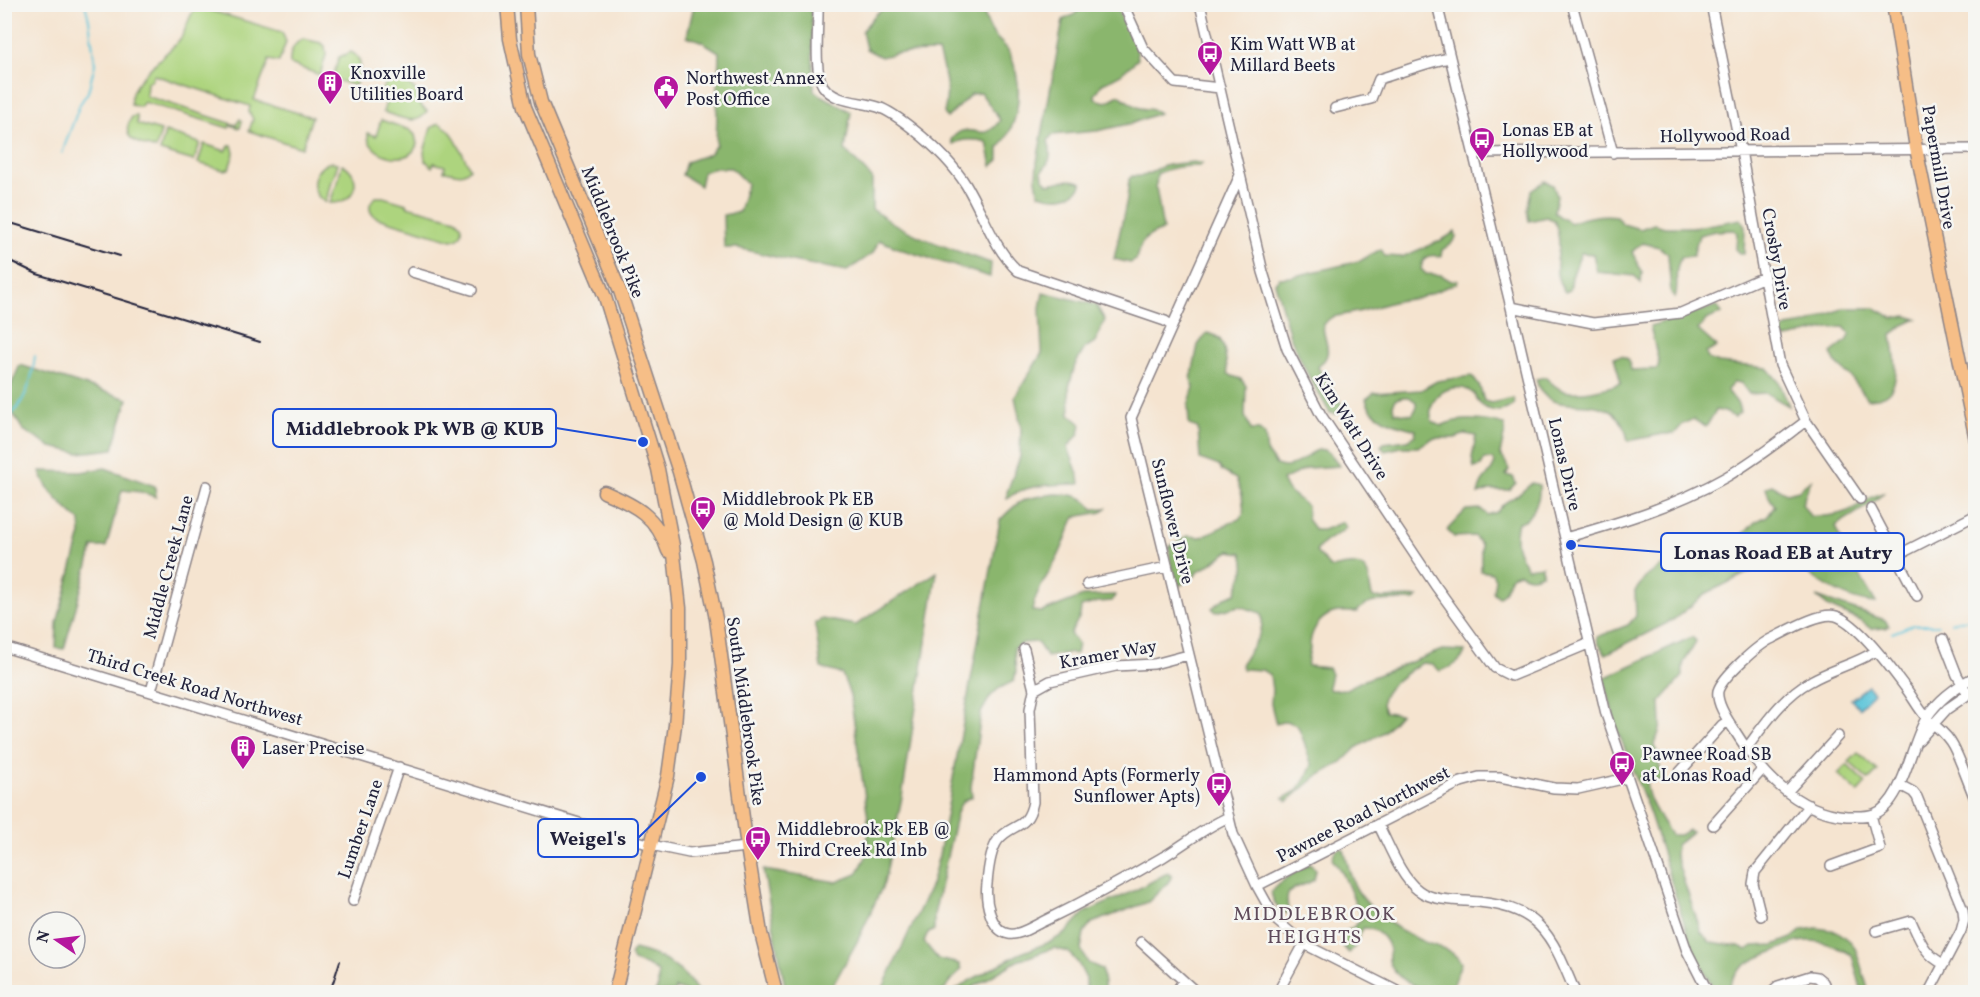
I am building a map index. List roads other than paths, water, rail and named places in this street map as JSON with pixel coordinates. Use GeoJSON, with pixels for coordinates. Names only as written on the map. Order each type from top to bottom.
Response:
{"type":"FeatureCollection","features":[{"type":"Feature","properties":{"kind":"main road","name":"Middlebrook Pike"},"geometry":{"type":"LineString","coordinates":[[507,4],[510,39],[525,107],[604,297],[658,469],[673,546],[676,577]]}},
{"type":"Feature","properties":{"kind":"main road"},"geometry":{"type":"LineString","coordinates":[[518,4],[530,54]]}},
{"type":"Feature","properties":{"kind":"main road","name":"Middlebrook Pike"},"geometry":{"type":"LineString","coordinates":[[526,4],[530,54],[541,102],[620,291],[679,472]]}},
{"type":"Feature","properties":{"kind":"main road","name":"Papermill Drive"},"geometry":{"type":"LineString","coordinates":[[1893,4],[1916,148],[1976,440]]}},
{"type":"Feature","properties":{"kind":"main road","name":"South Middlebrook Pike"},"geometry":{"type":"LineString","coordinates":[[679,472],[704,561],[716,619],[747,847],[761,933],[776,993]]}},
{"type":"Feature","properties":{"kind":"main road"},"geometry":{"type":"LineString","coordinates":[[603,492],[642,510],[656,525],[665,542],[676,577],[680,608],[680,665],[668,776],[615,993]]}},
{"type":"Feature","properties":{"kind":"street"},"geometry":{"type":"LineString","coordinates":[[818,4],[818,71],[824,88],[833,95],[847,100],[880,107],[912,128],[940,153],[965,183],[1009,263],[1018,271],[1031,277],[1165,321],[1172,326]]}},
{"type":"Feature","properties":{"kind":"street"},"geometry":{"type":"LineString","coordinates":[[1123,4],[1143,48],[1176,83],[1220,88]]}},
{"type":"Feature","properties":{"kind":"street","name":"Kim Watt Drive"},"geometry":{"type":"LineString","coordinates":[[1200,4],[1263,272],[1287,349],[1321,415],[1429,576],[1495,668],[1511,676],[1588,644]]}},
{"type":"Feature","properties":{"kind":"street","name":"Lonas Drive"},"geometry":{"type":"LineString","coordinates":[[1437,4],[1566,538],[1588,644],[1606,714],[1687,951],[1708,993]]}},
{"type":"Feature","properties":{"kind":"street"},"geometry":{"type":"LineString","coordinates":[[1572,4],[1613,153]]}},
{"type":"Feature","properties":{"kind":"street","name":"Crosby Drive"},"geometry":{"type":"LineString","coordinates":[[1711,4],[1780,365],[1806,421],[1860,499]]}},
{"type":"Feature","properties":{"kind":"street"},"geometry":{"type":"LineString","coordinates":[[1335,108],[1371,99],[1379,79],[1436,60],[1450,58]]}},
{"type":"Feature","properties":{"kind":"street","name":"Hollywood Road"},"geometry":{"type":"LineString","coordinates":[[1474,153],[1976,149]]}},
{"type":"Feature","properties":{"kind":"street","name":"Sunflower Drive"},"geometry":{"type":"LineString","coordinates":[[1240,175],[1131,418],[1233,834],[1257,886],[1275,920],[1304,944],[1398,993]]}},
{"type":"Feature","properties":{"kind":"street"},"geometry":{"type":"LineString","coordinates":[[412,272],[472,290]]}},
{"type":"Feature","properties":{"kind":"street"},"geometry":{"type":"LineString","coordinates":[[1511,307],[1593,323],[1681,313],[1764,277]]}},
{"type":"Feature","properties":{"kind":"street"},"geometry":{"type":"LineString","coordinates":[[1566,538],[1643,515],[1683,499],[1749,463],[1806,421]]}},
{"type":"Feature","properties":{"kind":"street","name":"Middle Creek Lane"},"geometry":{"type":"LineString","coordinates":[[151,691],[207,486]]}},
{"type":"Feature","properties":{"kind":"street"},"geometry":{"type":"LineString","coordinates":[[1871,508],[1917,596]]}},
{"type":"Feature","properties":{"kind":"street"},"geometry":{"type":"LineString","coordinates":[[1896,556],[1976,515]]}},
{"type":"Feature","properties":{"kind":"street"},"geometry":{"type":"LineString","coordinates":[[1087,584],[1167,567]]}},
{"type":"Feature","properties":{"kind":"street"},"geometry":{"type":"LineString","coordinates":[[1976,676],[1962,683],[1941,700],[1930,721],[1916,744],[1900,785],[1886,806],[1871,815],[1840,815],[1821,812],[1787,792],[1762,770],[1746,749],[1728,721],[1719,703],[1718,694],[1720,686],[1748,655],[1768,640],[1825,615],[1835,616],[1857,629],[1903,684],[1930,721],[1941,728],[1953,745],[1976,801]]}},
{"type":"Feature","properties":{"kind":"street"},"geometry":{"type":"LineString","coordinates":[[1930,721],[1971,691],[1957,675],[1943,639]]}},
{"type":"Feature","properties":{"kind":"street","name":"Third Creek Road Northwest"},"geometry":{"type":"LineString","coordinates":[[4,646],[651,845],[688,853],[747,847]]}},
{"type":"Feature","properties":{"kind":"street"},"geometry":{"type":"LineString","coordinates":[[1024,649],[1034,690],[1030,709],[1034,782],[1030,814],[1024,823],[1000,838],[995,846],[986,886],[992,918],[1000,931],[1016,934],[1053,916],[1161,858],[1190,841],[1210,825],[1229,817]]}},
{"type":"Feature","properties":{"kind":"street"},"geometry":{"type":"LineString","coordinates":[[1746,749],[1790,697],[1810,681],[1861,661],[1876,651]]}},
{"type":"Feature","properties":{"kind":"street","name":"Kramer Way"},"geometry":{"type":"LineString","coordinates":[[1034,690],[1050,681],[1098,670],[1116,666],[1154,664],[1188,655]]}},
{"type":"Feature","properties":{"kind":"street"},"geometry":{"type":"LineString","coordinates":[[1679,773],[1728,721]]}},
{"type":"Feature","properties":{"kind":"street"},"geometry":{"type":"LineString","coordinates":[[1787,792],[1838,736]]}},
{"type":"Feature","properties":{"kind":"street","name":"Lumber Lane"},"geometry":{"type":"LineString","coordinates":[[353,901],[399,767]]}},
{"type":"Feature","properties":{"kind":"street"},"geometry":{"type":"LineString","coordinates":[[1713,825],[1762,770]]}},
{"type":"Feature","properties":{"kind":"street","name":"Pawnee Road Northwest"},"geometry":{"type":"LineString","coordinates":[[1257,886],[1461,782],[1479,777],[1500,777],[1554,788],[1578,789],[1627,778]]}},
{"type":"Feature","properties":{"kind":"street"},"geometry":{"type":"LineString","coordinates":[[1900,785],[1917,797],[1963,910],[1964,920],[1961,931],[1929,993]]}},
{"type":"Feature","properties":{"kind":"street"},"geometry":{"type":"LineString","coordinates":[[1761,916],[1753,884],[1755,872],[1809,806]]}},
{"type":"Feature","properties":{"kind":"street"},"geometry":{"type":"LineString","coordinates":[[1831,866],[1880,848],[1871,815]]}},
{"type":"Feature","properties":{"kind":"street"},"geometry":{"type":"LineString","coordinates":[[1378,824],[1404,875],[1415,889],[1427,896],[1499,904],[1530,917],[1542,927],[1557,949],[1575,993]]}},
{"type":"Feature","properties":{"kind":"street"},"geometry":{"type":"LineString","coordinates":[[1876,932],[1911,921],[1922,945],[1936,961],[1944,964]]}},
{"type":"Feature","properties":{"kind":"street"},"geometry":{"type":"LineString","coordinates":[[1142,942],[1196,993]]}},
{"type":"Feature","properties":{"kind":"street"},"geometry":{"type":"LineString","coordinates":[[1278,993],[1304,944]]}},
{"type":"Feature","properties":{"kind":"street"},"geometry":{"type":"LineString","coordinates":[[1771,993],[1778,986],[1810,976],[1823,981],[1828,993]]}},
{"type":"Feature","properties":{"kind":"street"},"geometry":{"type":"LineString","coordinates":[[1176,993],[1183,981]]}},
{"type":"Feature","properties":{"kind":"water"},"geometry":{"type":"Polygon","coordinates":[[[1868,686],[1874,693],[1859,708],[1851,699],[1868,686]]]}},
{"type":"Feature","properties":{"kind":"waterway"},"geometry":{"type":"LineString","coordinates":[[62,153],[80,104],[88,92],[95,64],[85,4]]}},
{"type":"Feature","properties":{"kind":"waterway"},"geometry":{"type":"LineString","coordinates":[[4,422],[17,408],[26,392],[35,356]]}},
{"type":"Feature","properties":{"kind":"waterway"},"geometry":{"type":"LineString","coordinates":[[1951,623],[1958,620],[1976,619]]}},
{"type":"Feature","properties":{"kind":"waterway"},"geometry":{"type":"LineString","coordinates":[[1892,633],[1913,625],[1938,625]]}},
{"type":"Feature","properties":{"kind":"railway"},"geometry":{"type":"LineString","coordinates":[[4,221],[120,256]]}},
{"type":"Feature","properties":{"kind":"railway"},"geometry":{"type":"LineString","coordinates":[[4,258],[37,274],[260,342]]}},
{"type":"Feature","properties":{"kind":"railway"},"geometry":{"type":"LineString","coordinates":[[330,992],[340,961]]}},
{"type":"Feature","properties":{"kind":"place","name":"Kim Watt WB at Millard Beets"},"geometry":{"type":"Point","coordinates":[1210,77]}},
{"type":"Feature","properties":{"kind":"place","name":"Knoxville Utilities Board"},"geometry":{"type":"Point","coordinates":[330,106]}},
{"type":"Feature","properties":{"kind":"place","name":"Northwest Annex Post Office"},"geometry":{"type":"Point","coordinates":[666,111]}},
{"type":"Feature","properties":{"kind":"place","name":"Lonas EB at Hollywood"},"geometry":{"type":"Point","coordinates":[1482,163]}},
{"type":"Feature","properties":{"kind":"place","name":"Middlebrook Pk WB @ KUB"},"geometry":{"type":"Point","coordinates":[643,442]}},
{"type":"Feature","properties":{"kind":"place","name":"Middlebrook Pk EB @ Mold Design @ KUB"},"geometry":{"type":"Point","coordinates":[703,532]}},
{"type":"Feature","properties":{"kind":"place","name":"Lonas Road EB at Autry"},"geometry":{"type":"Point","coordinates":[1571,545]}},
{"type":"Feature","properties":{"kind":"place","name":"Laser Precise"},"geometry":{"type":"Point","coordinates":[243,771]}},
{"type":"Feature","properties":{"kind":"place","name":"Weigel's"},"geometry":{"type":"Point","coordinates":[701,777]}},
{"type":"Feature","properties":{"kind":"place","name":"Pawnee Road SB at Lonas Road"},"geometry":{"type":"Point","coordinates":[1622,787]}},
{"type":"Feature","properties":{"kind":"place","name":"Hammond Apts (Formerly Sunflower Apts)"},"geometry":{"type":"Point","coordinates":[1219,808]}},
{"type":"Feature","properties":{"kind":"place","name":"Middlebrook Pk EB @ Third Creek Rd Inb"},"geometry":{"type":"Point","coordinates":[758,862]}},
{"type":"Feature","properties":{"kind":"district","name":"MIDDLEBROOK HEIGHTS"},"geometry":{"type":"Point","coordinates":[1315,924]}}]}
